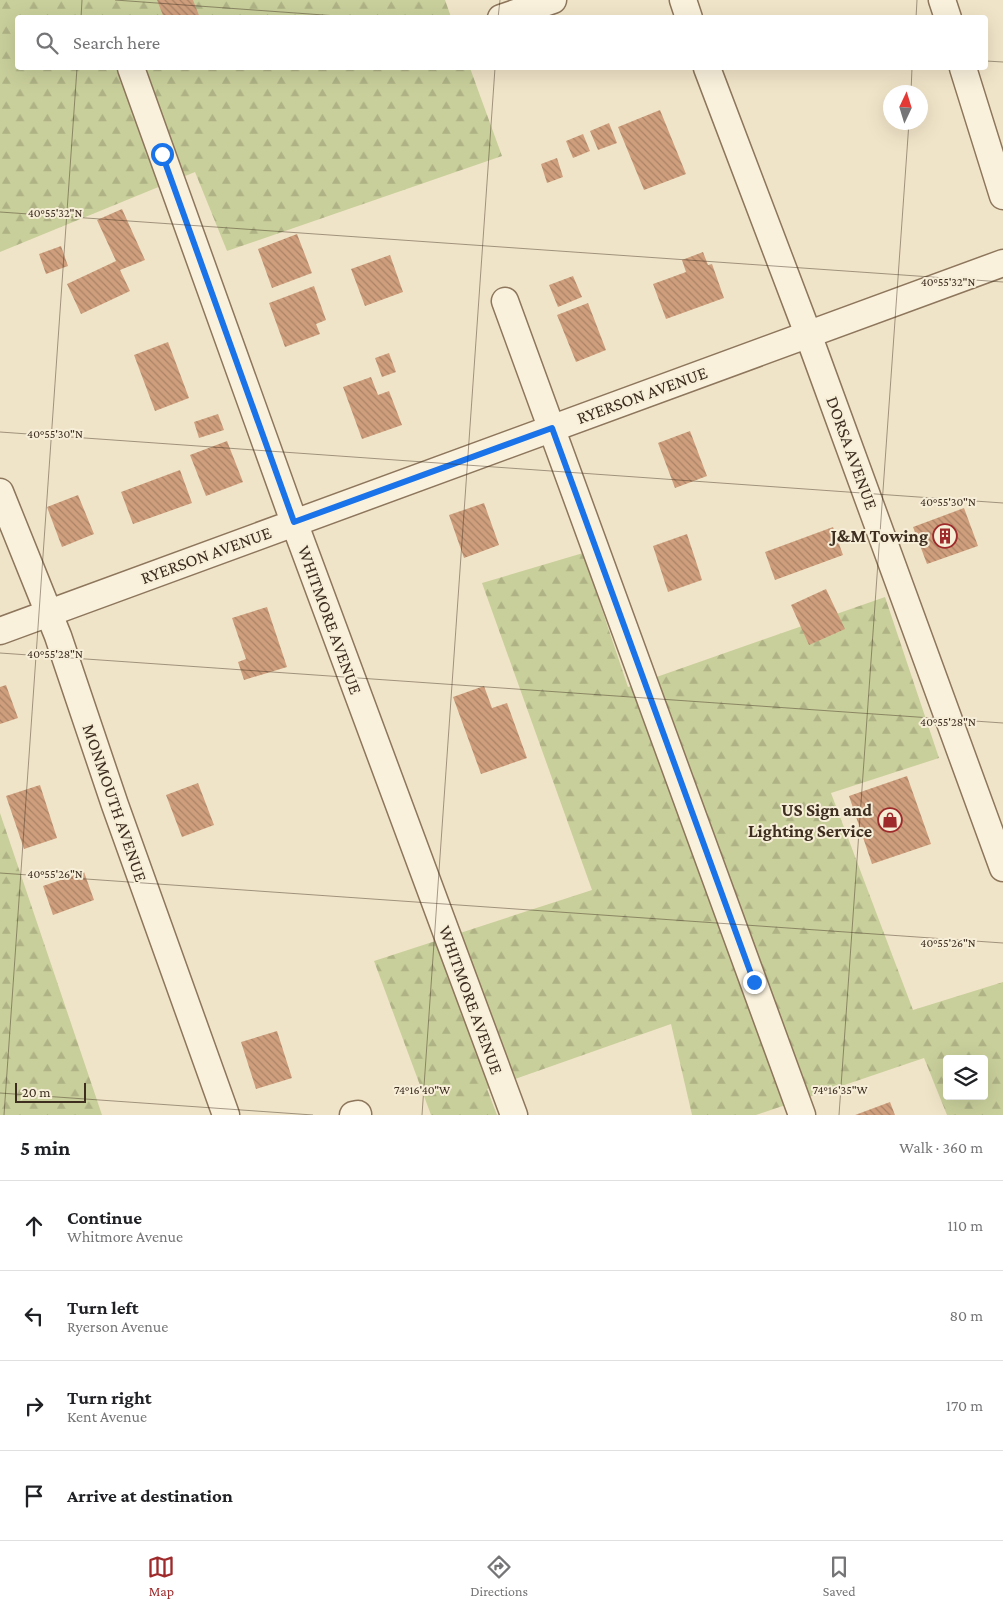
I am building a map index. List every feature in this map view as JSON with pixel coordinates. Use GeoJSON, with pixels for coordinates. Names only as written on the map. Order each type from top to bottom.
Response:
{"type":"FeatureCollection","features":[{"type":"Feature","properties":{"kind":"street"},"geometry":{"type":"LineString","coordinates":[[510,15],[553,0]]}},
{"type":"Feature","properties":{"kind":"street"},"geometry":{"type":"LineString","coordinates":[[683,0],[689,15]]}},
{"type":"Feature","properties":{"kind":"street"},"geometry":{"type":"LineString","coordinates":[[942,0],[947,15]]}},
{"type":"Feature","properties":{"kind":"street","name":"WHITMORE AVENUE"},"geometry":{"type":"LineString","coordinates":[[132,70],[294,522],[514,1115]]}},
{"type":"Feature","properties":{"kind":"street","name":"DORSA AVENUE"},"geometry":{"type":"LineString","coordinates":[[708,70],[808,334],[1003,868]]}},
{"type":"Feature","properties":{"kind":"street"},"geometry":{"type":"LineString","coordinates":[[964,70],[1003,196]]}},
{"type":"Feature","properties":{"kind":"street","name":"RYERSON AVENUE"},"geometry":{"type":"LineString","coordinates":[[0,631],[1003,263]]}},
{"type":"Feature","properties":{"kind":"street"},"geometry":{"type":"LineString","coordinates":[[506,301],[802,1115]]}},
{"type":"Feature","properties":{"kind":"street","name":"MONMOUTH AVENUE"},"geometry":{"type":"LineString","coordinates":[[0,492],[49,613],[226,1115]]}},
{"type":"Feature","properties":{"kind":"green space"},"geometry":{"type":"Polygon","coordinates":[[[0,0],[445,0],[450,15],[15,15],[15,70],[471,70],[502,156],[227,251],[195,172],[0,252],[0,0]]]}},
{"type":"Feature","properties":{"kind":"green space"},"geometry":{"type":"Polygon","coordinates":[[[583,553],[628,687],[885,597],[939,758],[831,793],[913,1010],[1003,982],[1003,1115],[947,1115],[924,1058],[756,1115],[692,1115],[671,1024],[487,1089],[497,1115],[431,1115],[374,961],[592,890],[482,583],[583,553]]]}},
{"type":"Feature","properties":{"kind":"green space"},"geometry":{"type":"Polygon","coordinates":[[[0,813],[102,1115],[0,1115],[0,813]]]}},
{"type":"Feature","properties":{"kind":"building"},"geometry":{"type":"Polygon","coordinates":[[[157,0],[193,0],[199,15],[163,15],[157,0]]]}},
{"type":"Feature","properties":{"kind":"building"},"geometry":{"type":"Polygon","coordinates":[[[660,110],[686,174],[644,190],[618,127],[660,110]]]}},
{"type":"Feature","properties":{"kind":"building"},"geometry":{"type":"Polygon","coordinates":[[[609,123],[617,143],[598,150],[590,131],[609,123]]]}},
{"type":"Feature","properties":{"kind":"building"},"geometry":{"type":"Polygon","coordinates":[[[583,134],[590,151],[573,158],[566,141],[583,134]]]}},
{"type":"Feature","properties":{"kind":"building"},"geometry":{"type":"Polygon","coordinates":[[[557,158],[563,177],[547,183],[541,164],[557,158]]]}},
{"type":"Feature","properties":{"kind":"building"},"geometry":{"type":"Polygon","coordinates":[[[122,209],[145,260],[120,270],[130,291],[81,314],[67,284],[116,261],[97,220],[122,209]]]}},
{"type":"Feature","properties":{"kind":"building"},"geometry":{"type":"Polygon","coordinates":[[[297,234],[312,273],[272,288],[258,249],[297,234]]]}},
{"type":"Feature","properties":{"kind":"building"},"geometry":{"type":"Polygon","coordinates":[[[61,246],[68,266],[46,274],[39,254],[61,246]]]}},
{"type":"Feature","properties":{"kind":"building"},"geometry":{"type":"Polygon","coordinates":[[[703,252],[708,265],[712,264],[724,298],[666,319],[653,284],[686,272],[682,260],[703,252]]]}},
{"type":"Feature","properties":{"kind":"building"},"geometry":{"type":"Polygon","coordinates":[[[390,255],[403,292],[365,306],[351,269],[390,255]]]}},
{"type":"Feature","properties":{"kind":"building"},"geometry":{"type":"Polygon","coordinates":[[[573,276],[582,297],[558,307],[549,285],[573,276]]]}},
{"type":"Feature","properties":{"kind":"building"},"geometry":{"type":"Polygon","coordinates":[[[314,286],[326,320],[316,324],[320,334],[285,347],[269,303],[314,286]]]}},
{"type":"Feature","properties":{"kind":"building"},"geometry":{"type":"Polygon","coordinates":[[[588,303],[606,350],[576,362],[557,315],[588,303]]]}},
{"type":"Feature","properties":{"kind":"building"},"geometry":{"type":"Polygon","coordinates":[[[168,342],[189,398],[155,411],[134,355],[168,342]]]}},
{"type":"Feature","properties":{"kind":"building"},"geometry":{"type":"Polygon","coordinates":[[[389,353],[396,372],[382,377],[375,358],[389,353]]]}},
{"type":"Feature","properties":{"kind":"building"},"geometry":{"type":"Polygon","coordinates":[[[371,377],[378,395],[389,391],[402,425],[362,439],[343,387],[371,377]]]}},
{"type":"Feature","properties":{"kind":"building"},"geometry":{"type":"Polygon","coordinates":[[[218,414],[224,430],[199,438],[194,422],[218,414]]]}},
{"type":"Feature","properties":{"kind":"building"},"geometry":{"type":"Polygon","coordinates":[[[690,431],[707,476],[675,488],[658,443],[690,431]]]}},
{"type":"Feature","properties":{"kind":"building"},"geometry":{"type":"Polygon","coordinates":[[[227,441],[243,482],[206,496],[190,455],[227,441]]]}},
{"type":"Feature","properties":{"kind":"building"},"geometry":{"type":"Polygon","coordinates":[[[180,470],[192,503],[133,524],[121,492],[180,470]]]}},
{"type":"Feature","properties":{"kind":"building"},"geometry":{"type":"Polygon","coordinates":[[[78,495],[94,534],[62,547],[47,507],[78,495]]]}},
{"type":"Feature","properties":{"kind":"building"},"geometry":{"type":"Polygon","coordinates":[[[484,503],[499,545],[464,558],[449,515],[484,503]]]}},
{"type":"Feature","properties":{"kind":"building","name":"J&M Towing"},"geometry":{"type":"Polygon","coordinates":[[[964,508],[978,546],[927,564],[913,527],[964,508]]]}},
{"type":"Feature","properties":{"kind":"building"},"geometry":{"type":"Polygon","coordinates":[[[833,527],[843,555],[775,580],[765,552],[833,527]]]}},
{"type":"Feature","properties":{"kind":"building"},"geometry":{"type":"Polygon","coordinates":[[[687,534],[702,580],[668,592],[653,546],[687,534]]]}},
{"type":"Feature","properties":{"kind":"building"},"geometry":{"type":"Polygon","coordinates":[[[826,589],[845,629],[809,645],[791,605],[826,589]]]}},
{"type":"Feature","properties":{"kind":"building"},"geometry":{"type":"Polygon","coordinates":[[[267,607],[287,667],[244,680],[238,662],[246,659],[232,618],[267,607]]]}},
{"type":"Feature","properties":{"kind":"building"},"geometry":{"type":"Polygon","coordinates":[[[6,685],[18,718],[0,724],[0,687],[6,685]]]}},
{"type":"Feature","properties":{"kind":"building"},"geometry":{"type":"Polygon","coordinates":[[[484,686],[492,708],[507,703],[527,758],[481,774],[453,697],[484,686]]]}},
{"type":"Feature","properties":{"kind":"building","name":"US Sign and Lighting Service"},"geometry":{"type":"Polygon","coordinates":[[[907,776],[931,844],[872,864],[849,796],[907,776]]]}},
{"type":"Feature","properties":{"kind":"building"},"geometry":{"type":"Polygon","coordinates":[[[198,783],[214,825],[182,837],[166,795],[198,783]]]}},
{"type":"Feature","properties":{"kind":"building"},"geometry":{"type":"Polygon","coordinates":[[[40,785],[57,838],[24,849],[6,796],[40,785]]]}},
{"type":"Feature","properties":{"kind":"building"},"geometry":{"type":"Polygon","coordinates":[[[84,872],[94,900],[53,915],[43,886],[84,872]]]}},
{"type":"Feature","properties":{"kind":"building"},"geometry":{"type":"Polygon","coordinates":[[[277,1031],[292,1078],[256,1089],[241,1042],[277,1031]]]}},
{"type":"Feature","properties":{"kind":"building"},"geometry":{"type":"Polygon","coordinates":[[[890,1102],[895,1115],[855,1115],[890,1102]]]}},
{"type":"Feature","properties":{"kind":"place","name":"J&M Towing"},"geometry":{"type":"Point","coordinates":[945,536]}},
{"type":"Feature","properties":{"kind":"place","name":"US Sign and Lighting Service"},"geometry":{"type":"Point","coordinates":[890,820]}},
{"type":"Feature","properties":{"kind":"route"},"geometry":{"type":"LineString","coordinates":[[162,154],[294,522],[552,428],[754,982]]}}]}
